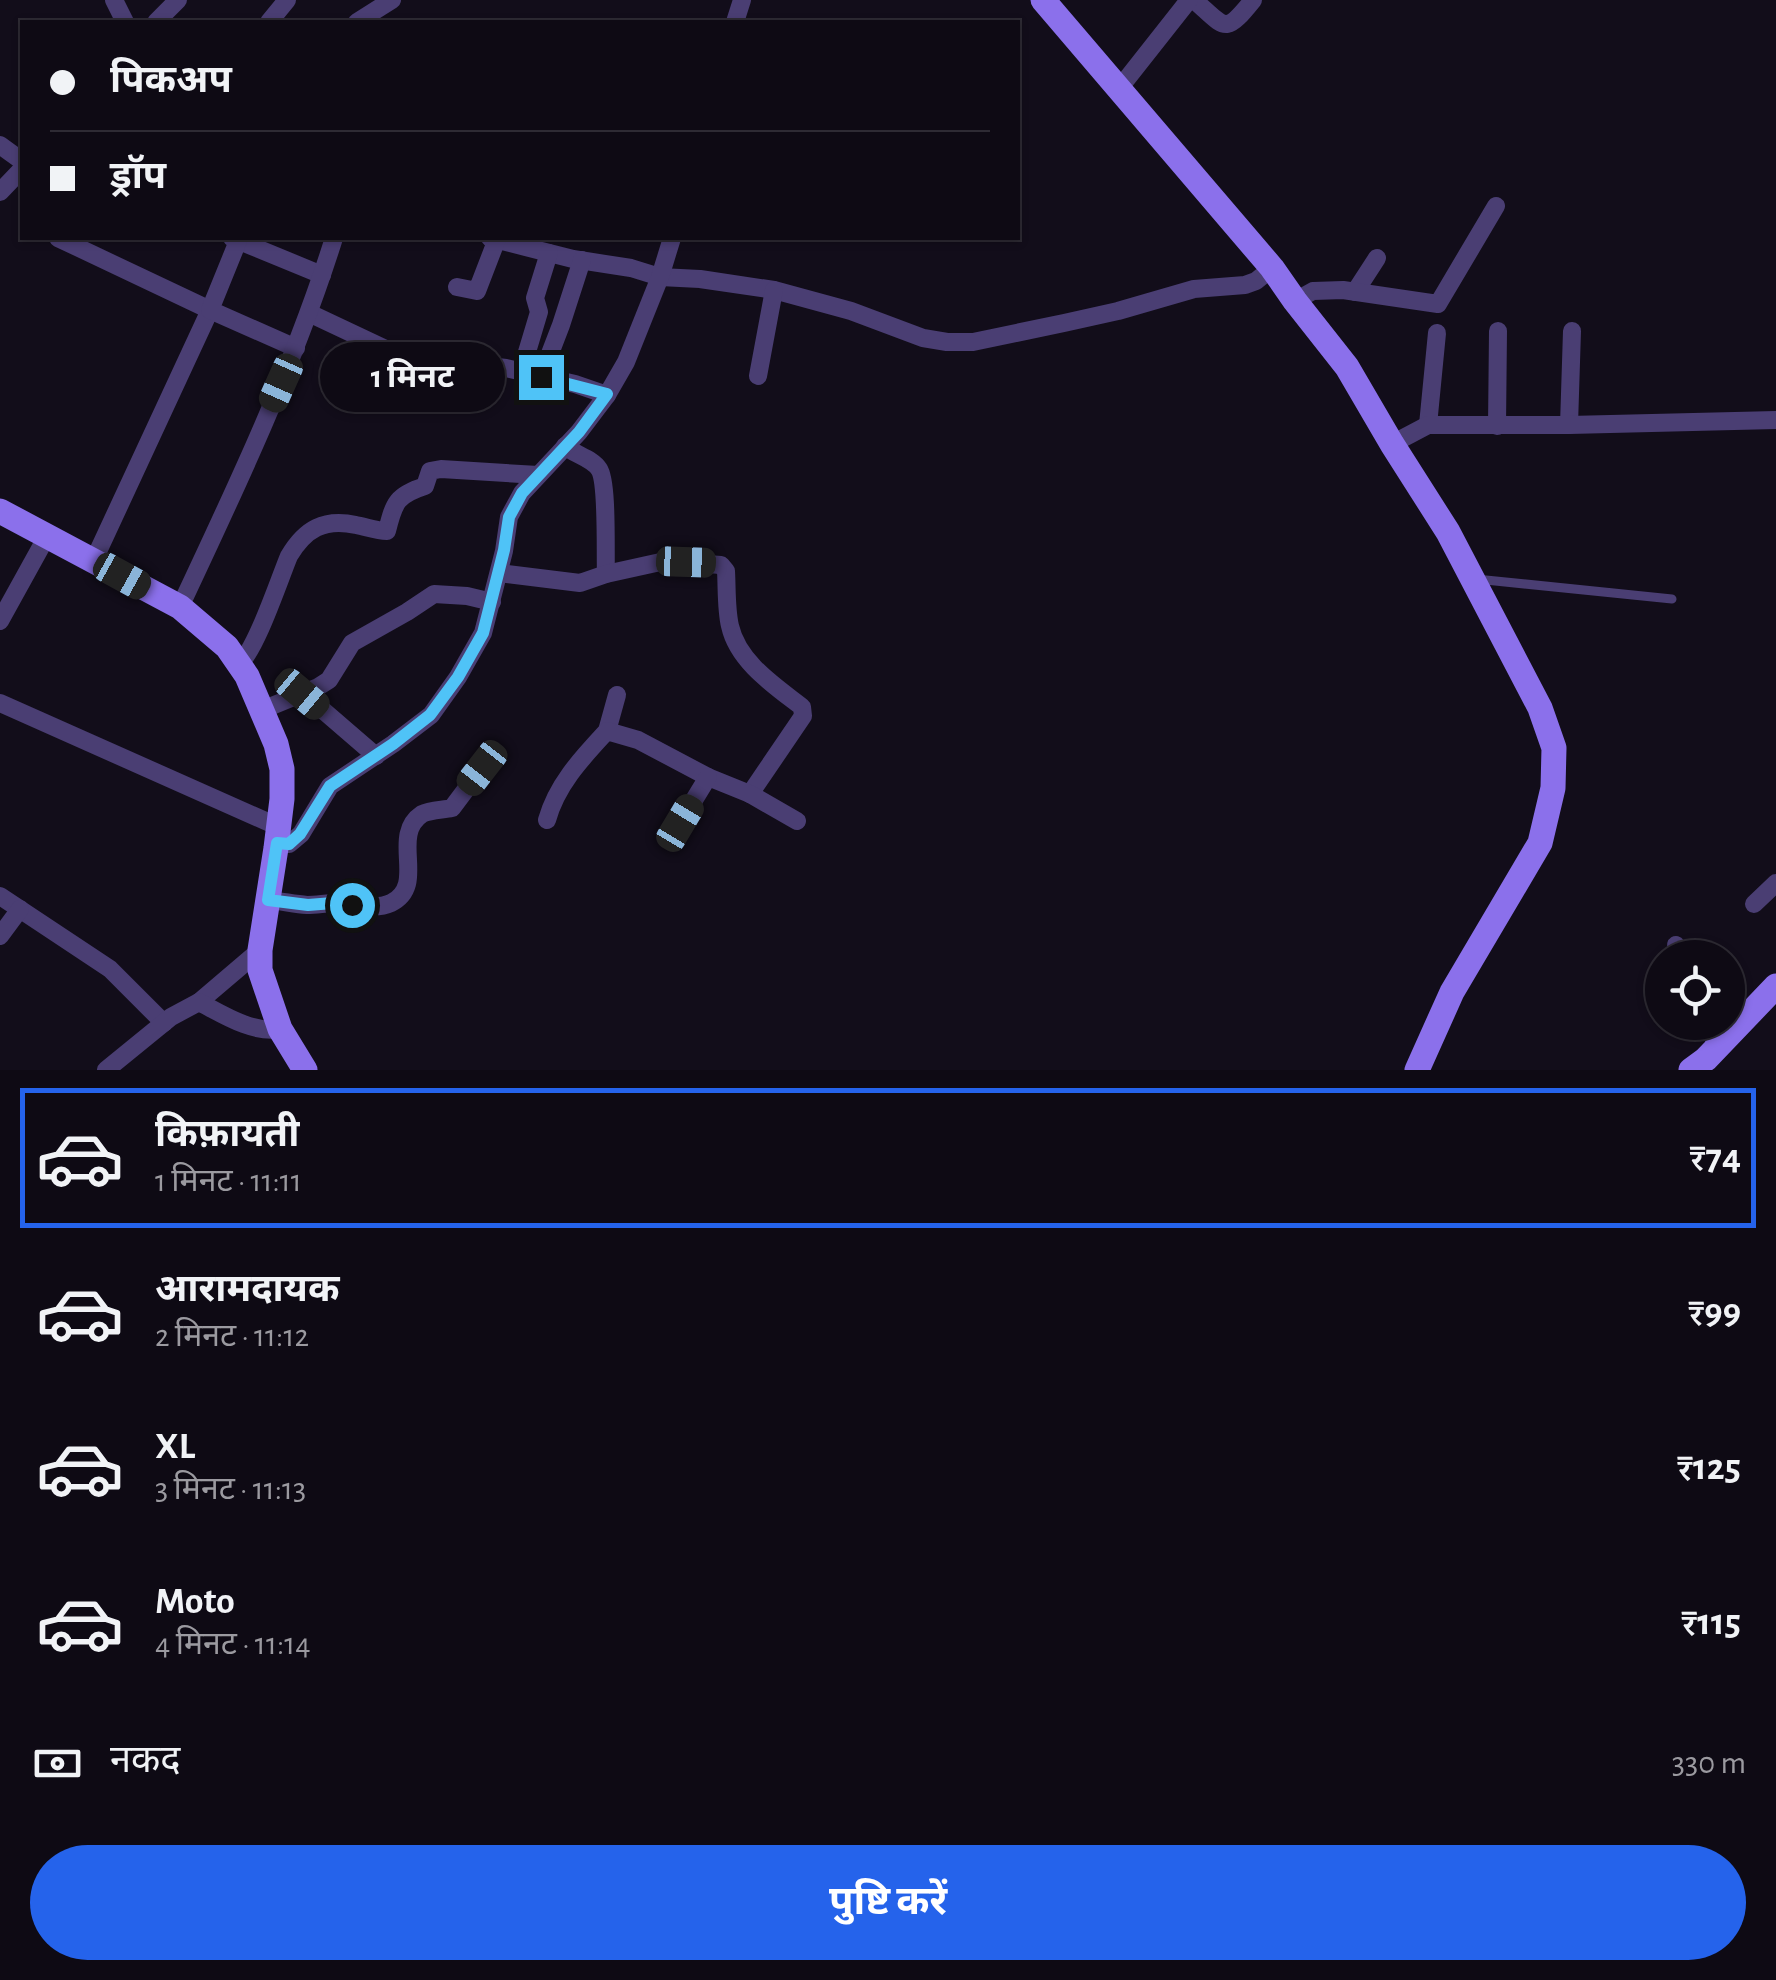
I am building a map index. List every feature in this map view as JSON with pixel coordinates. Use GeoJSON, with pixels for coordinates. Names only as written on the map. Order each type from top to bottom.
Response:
{"type":"FeatureCollection","features":[{"type":"Feature","properties":{"kind":"main road"},"geometry":{"type":"LineString","coordinates":[[1043,0],[1272,268],[1347,367],[1473,578],[1540,708],[1554,748],[1553,788],[1540,843],[1452,992],[1417,1070]]}},
{"type":"Feature","properties":{"kind":"main road"},"geometry":{"type":"LineString","coordinates":[[0,511],[180,608],[227,647],[247,676],[276,744],[282,769],[278,835],[260,960],[280,1029],[305,1070]]}},
{"type":"Feature","properties":{"kind":"main road"},"geometry":{"type":"LineString","coordinates":[[1707,1054],[1776,986]]}},
{"type":"Feature","properties":{"kind":"street"},"geometry":{"type":"LineString","coordinates":[[158,20],[178,0]]}},
{"type":"Feature","properties":{"kind":"street"},"geometry":{"type":"LineString","coordinates":[[271,20],[287,0]]}},
{"type":"Feature","properties":{"kind":"street"},"geometry":{"type":"LineString","coordinates":[[360,20],[392,0]]}},
{"type":"Feature","properties":{"kind":"street"},"geometry":{"type":"LineString","coordinates":[[1118,90],[1191,0],[1222,24],[1229,25],[1254,0]]}},
{"type":"Feature","properties":{"kind":"street"},"geometry":{"type":"LineString","coordinates":[[0,192],[20,171]]}},
{"type":"Feature","properties":{"kind":"street"},"geometry":{"type":"LineString","coordinates":[[1295,302],[1313,291],[1355,292],[1438,304],[1496,206]]}},
{"type":"Feature","properties":{"kind":"street"},"geometry":{"type":"LineString","coordinates":[[62,240],[296,348]]}},
{"type":"Feature","properties":{"kind":"street"},"geometry":{"type":"LineString","coordinates":[[94,560],[210,310],[235,240]]}},
{"type":"Feature","properties":{"kind":"street"},"geometry":{"type":"LineString","coordinates":[[237,240],[322,275]]}},
{"type":"Feature","properties":{"kind":"street"},"geometry":{"type":"LineString","coordinates":[[180,608],[296,348],[333,240]]}},
{"type":"Feature","properties":{"kind":"street"},"geometry":{"type":"LineString","coordinates":[[457,288],[477,291],[492,240]]}},
{"type":"Feature","properties":{"kind":"street"},"geometry":{"type":"LineString","coordinates":[[501,240],[660,278],[700,279],[774,290],[922,338],[947,342],[974,342],[1118,311],[1194,289],[1245,285],[1272,268]]}},
{"type":"Feature","properties":{"kind":"street"},"geometry":{"type":"LineString","coordinates":[[0,703],[278,835],[289,844],[300,834],[330,786],[430,715],[458,677],[483,633],[509,517],[522,493],[579,432],[626,362],[671,240]]}},
{"type":"Feature","properties":{"kind":"street"},"geometry":{"type":"LineString","coordinates":[[520,372],[539,312],[535,298],[549,252]]}},
{"type":"Feature","properties":{"kind":"street"},"geometry":{"type":"LineString","coordinates":[[1355,292],[1377,258]]}},
{"type":"Feature","properties":{"kind":"street"},"geometry":{"type":"LineString","coordinates":[[541,377],[582,260]]}},
{"type":"Feature","properties":{"kind":"street"},"geometry":{"type":"LineString","coordinates":[[758,376],[774,290]]}},
{"type":"Feature","properties":{"kind":"street"},"geometry":{"type":"LineString","coordinates":[[309,313],[432,371],[480,365],[607,394]]}},
{"type":"Feature","properties":{"kind":"street"},"geometry":{"type":"LineString","coordinates":[[1496,426],[1498,331]]}},
{"type":"Feature","properties":{"kind":"street"},"geometry":{"type":"LineString","coordinates":[[1569,425],[1572,331]]}},
{"type":"Feature","properties":{"kind":"street"},"geometry":{"type":"LineString","coordinates":[[1428,425],[1437,333]]}},
{"type":"Feature","properties":{"kind":"street"},"geometry":{"type":"LineString","coordinates":[[1392,444],[1428,425],[1776,420]]}},
{"type":"Feature","properties":{"kind":"street"},"geometry":{"type":"LineString","coordinates":[[565,446],[600,470],[606,574]]}},
{"type":"Feature","properties":{"kind":"street"},"geometry":{"type":"LineString","coordinates":[[238,664],[254,643],[289,556],[314,527],[340,522],[387,531],[396,501],[403,494],[425,486],[430,471],[538,476]]}},
{"type":"Feature","properties":{"kind":"street"},"geometry":{"type":"LineString","coordinates":[[0,621],[47,536]]}},
{"type":"Feature","properties":{"kind":"street"},"geometry":{"type":"LineString","coordinates":[[499,573],[580,583],[664,561],[721,565],[726,571],[730,627],[738,644],[749,662],[802,707],[803,716],[750,794]]}},
{"type":"Feature","properties":{"kind":"street"},"geometry":{"type":"LineString","coordinates":[[262,710],[329,680],[352,644],[434,594],[492,602]]}},
{"type":"Feature","properties":{"kind":"street"},"geometry":{"type":"LineString","coordinates":[[302,694],[376,756]]}},
{"type":"Feature","properties":{"kind":"street"},"geometry":{"type":"LineString","coordinates":[[546,820],[553,798],[607,731],[617,695]]}},
{"type":"Feature","properties":{"kind":"street"},"geometry":{"type":"LineString","coordinates":[[607,731],[638,740],[797,821]]}},
{"type":"Feature","properties":{"kind":"street"},"geometry":{"type":"LineString","coordinates":[[268,900],[308,905],[389,904],[401,896],[407,884],[409,830],[426,812],[452,808],[482,768]]}},
{"type":"Feature","properties":{"kind":"street"},"geometry":{"type":"LineString","coordinates":[[680,823],[708,777]]}},
{"type":"Feature","properties":{"kind":"street"},"geometry":{"type":"LineString","coordinates":[[1754,904],[1776,884]]}},
{"type":"Feature","properties":{"kind":"street"},"geometry":{"type":"LineString","coordinates":[[0,896],[110,970],[164,1023]]}},
{"type":"Feature","properties":{"kind":"street"},"geometry":{"type":"LineString","coordinates":[[0,936],[20,910]]}},
{"type":"Feature","properties":{"kind":"street"},"geometry":{"type":"LineString","coordinates":[[106,1070],[164,1023],[260,960]]}},
{"type":"Feature","properties":{"kind":"street"},"geometry":{"type":"LineString","coordinates":[[199,1002],[234,1020],[270,1031],[280,1029]]}},
{"type":"Feature","properties":{"kind":"lane"},"geometry":{"type":"LineString","coordinates":[[1473,578],[1672,599]]}},
{"type":"Feature","properties":{"kind":"route"},"geometry":{"type":"LineString","coordinates":[[352,905],[268,900],[277,843],[289,844],[300,834],[330,786],[430,715],[483,633],[509,517],[522,493],[579,432],[607,394],[541,377]]}}]}
